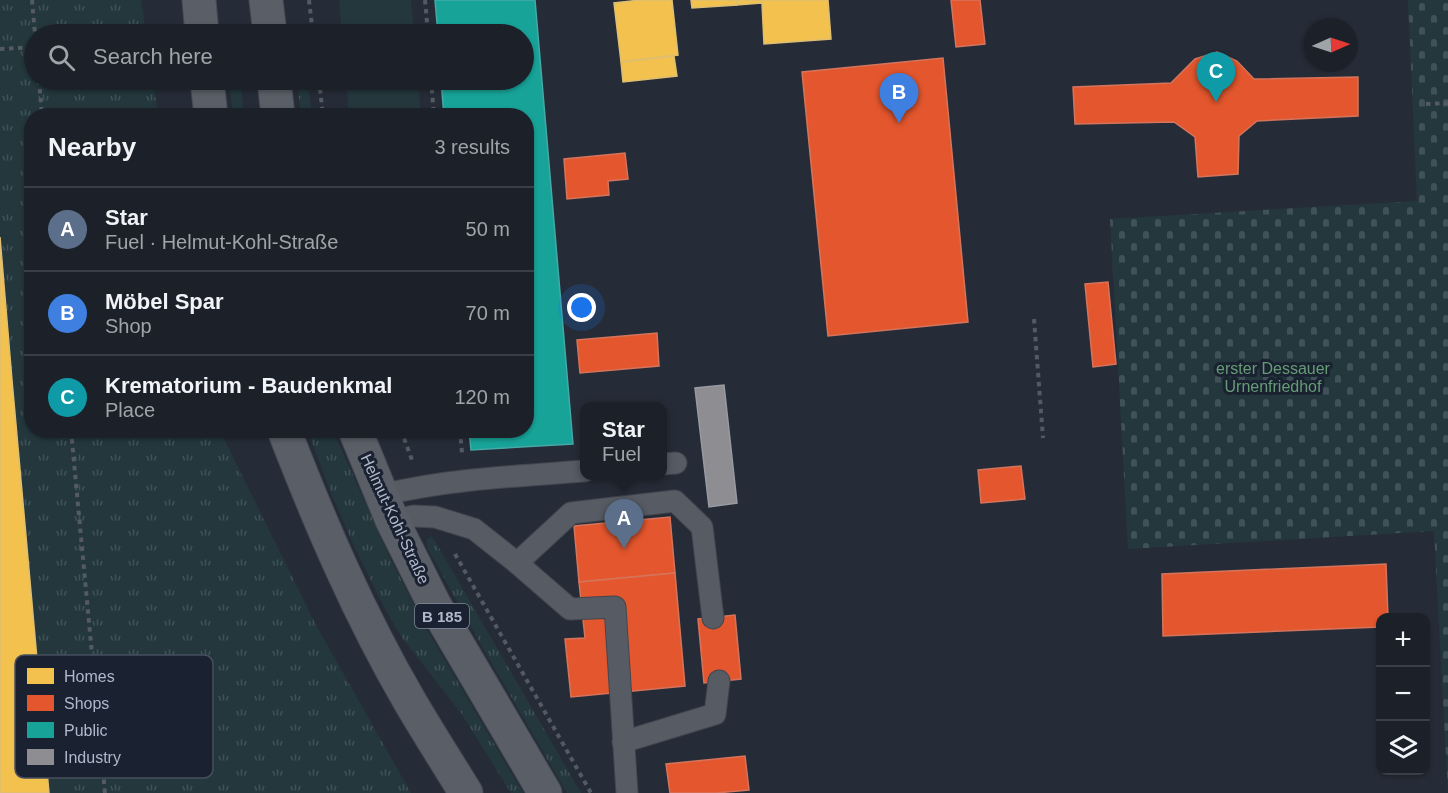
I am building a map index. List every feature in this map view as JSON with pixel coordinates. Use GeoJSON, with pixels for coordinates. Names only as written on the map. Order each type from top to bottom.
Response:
{"type":"FeatureCollection","features":[{"type":"Feature","properties":{"kind":"main road"},"geometry":{"type":"LineString","coordinates":[[199,0],[201,24]]}},
{"type":"Feature","properties":{"kind":"main road"},"geometry":{"type":"LineString","coordinates":[[266,0],[269,24]]}},
{"type":"Feature","properties":{"kind":"main road"},"geometry":{"type":"LineString","coordinates":[[208,90],[210,108]]}},
{"type":"Feature","properties":{"kind":"main road"},"geometry":{"type":"LineString","coordinates":[[275,90],[277,108]]}},
{"type":"Feature","properties":{"kind":"main road"},"geometry":{"type":"LineString","coordinates":[[287,438],[302,478],[355,598],[408,699],[466,793]]}},
{"type":"Feature","properties":{"kind":"main road","name":"Helmut-Kohl-Straße"},"geometry":{"type":"LineString","coordinates":[[358,438],[387,508],[434,603],[545,793]]}},
{"type":"Feature","properties":{"kind":"lane"},"geometry":{"type":"LineString","coordinates":[[387,508],[421,486],[465,480],[580,471]]}},
{"type":"Feature","properties":{"kind":"lane"},"geometry":{"type":"LineString","coordinates":[[517,563],[571,513],[675,501],[702,527],[713,618]]}},
{"type":"Feature","properties":{"kind":"lane"},"geometry":{"type":"LineString","coordinates":[[387,508],[414,516],[435,517],[474,529],[570,609],[615,607],[627,793]]}},
{"type":"Feature","properties":{"kind":"lane"},"geometry":{"type":"LineString","coordinates":[[623,742],[716,714],[719,681]]}},
{"type":"Feature","properties":{"kind":"path"},"geometry":{"type":"LineString","coordinates":[[32,0],[34,24]]}},
{"type":"Feature","properties":{"kind":"path"},"geometry":{"type":"LineString","coordinates":[[309,0],[312,24]]}},
{"type":"Feature","properties":{"kind":"path"},"geometry":{"type":"LineString","coordinates":[[425,0],[427,24]]}},
{"type":"Feature","properties":{"kind":"path"},"geometry":{"type":"LineString","coordinates":[[0,49],[24,48]]}},
{"type":"Feature","properties":{"kind":"path"},"geometry":{"type":"LineString","coordinates":[[40,90],[41,108]]}},
{"type":"Feature","properties":{"kind":"path"},"geometry":{"type":"LineString","coordinates":[[320,90],[322,108]]}},
{"type":"Feature","properties":{"kind":"path"},"geometry":{"type":"LineString","coordinates":[[432,90],[433,108]]}},
{"type":"Feature","properties":{"kind":"path"},"geometry":{"type":"LineString","coordinates":[[1426,104],[1448,103]]}},
{"type":"Feature","properties":{"kind":"path"},"geometry":{"type":"LineString","coordinates":[[1034,318],[1043,438]]}},
{"type":"Feature","properties":{"kind":"path"},"geometry":{"type":"LineString","coordinates":[[72,438],[92,655]]}},
{"type":"Feature","properties":{"kind":"path"},"geometry":{"type":"LineString","coordinates":[[404,438],[421,486]]}},
{"type":"Feature","properties":{"kind":"path"},"geometry":{"type":"LineString","coordinates":[[435,517],[591,793]]}},
{"type":"Feature","properties":{"kind":"path"},"geometry":{"type":"LineString","coordinates":[[104,778],[105,793]]}},
{"type":"Feature","properties":{"kind":"green space"},"geometry":{"type":"Polygon","coordinates":[[[0,0],[141,0],[145,24],[24,24],[24,90],[154,90],[157,108],[24,108],[24,438],[223,438],[317,627],[411,793],[0,793],[0,51],[17,49],[0,49],[0,0]]]}},
{"type":"Feature","properties":{"kind":"green space"},"geometry":{"type":"Polygon","coordinates":[[[339,0],[411,0],[413,24],[341,24],[339,0]]]}},
{"type":"Feature","properties":{"kind":"green space","name":"erster Dessauer Urnenfriedhof"},"geometry":{"type":"Polygon","coordinates":[[[1408,0],[1448,0],[1448,793],[1434,531],[1128,549],[1110,219],[1417,201],[1408,0]]]}},
{"type":"Feature","properties":{"kind":"green space"},"geometry":{"type":"Polygon","coordinates":[[[230,90],[241,90],[243,108],[232,108],[230,90]]]}},
{"type":"Feature","properties":{"kind":"green space"},"geometry":{"type":"Polygon","coordinates":[[[298,90],[308,90],[311,108],[300,108],[298,90]]]}},
{"type":"Feature","properties":{"kind":"green space"},"geometry":{"type":"Polygon","coordinates":[[[347,90],[419,90],[420,108],[348,108],[347,90]]]}},
{"type":"Feature","properties":{"kind":"green space"},"geometry":{"type":"Polygon","coordinates":[[[311,438],[336,438],[392,562],[426,628],[523,793],[511,793],[461,713],[403,639],[386,611],[331,493],[311,438]]]}},
{"type":"Feature","properties":{"kind":"green space"},"geometry":{"type":"Polygon","coordinates":[[[432,536],[581,793],[567,793],[484,650],[427,547],[427,539],[432,536]]]}},
{"type":"Feature","properties":{"kind":"building: Homes"},"geometry":{"type":"Polygon","coordinates":[[[672,0],[678,55],[621,62],[614,3],[672,0]]]}},
{"type":"Feature","properties":{"kind":"building: Homes"},"geometry":{"type":"Polygon","coordinates":[[[691,0],[737,0],[737,5],[692,8],[691,0]]]}},
{"type":"Feature","properties":{"kind":"building: Homes"},"geometry":{"type":"Polygon","coordinates":[[[737,0],[828,0],[831,39],[764,44],[762,3],[737,5],[737,0]]]}},
{"type":"Feature","properties":{"kind":"building: Homes"},"geometry":{"type":"Polygon","coordinates":[[[674,56],[677,76],[623,82],[621,62],[674,56]]]}},
{"type":"Feature","properties":{"kind":"building: Homes"},"geometry":{"type":"Polygon","coordinates":[[[0,237],[37,655],[15,655],[15,778],[48,778],[49,793],[0,793],[0,237]]]}},
{"type":"Feature","properties":{"kind":"building: Shops"},"geometry":{"type":"Polygon","coordinates":[[[951,0],[980,0],[985,44],[956,47],[951,0]]]}},
{"type":"Feature","properties":{"kind":"building: Shops"},"geometry":{"type":"Polygon","coordinates":[[[1217,52],[1237,61],[1254,79],[1358,77],[1358,116],[1257,121],[1239,136],[1238,174],[1198,177],[1195,137],[1174,122],[1075,124],[1073,87],[1171,83],[1195,59],[1217,52]]]}},
{"type":"Feature","properties":{"kind":"building: Shops"},"geometry":{"type":"Polygon","coordinates":[[[943,58],[968,322],[828,336],[802,72],[943,58]]]}},
{"type":"Feature","properties":{"kind":"building: Shops"},"geometry":{"type":"Polygon","coordinates":[[[625,153],[628,179],[608,181],[609,195],[567,199],[564,159],[625,153]]]}},
{"type":"Feature","properties":{"kind":"building: Shops"},"geometry":{"type":"Polygon","coordinates":[[[1108,282],[1116,364],[1093,367],[1085,284],[1108,282]]]}},
{"type":"Feature","properties":{"kind":"building: Shops"},"geometry":{"type":"Polygon","coordinates":[[[657,333],[659,366],[580,373],[577,340],[657,333]]]}},
{"type":"Feature","properties":{"kind":"building: Shops"},"geometry":{"type":"Polygon","coordinates":[[[1021,466],[1025,499],[981,503],[978,470],[1021,466]]]}},
{"type":"Feature","properties":{"kind":"building: Shops"},"geometry":{"type":"Polygon","coordinates":[[[670,517],[675,573],[579,582],[574,526],[670,517]]]}},
{"type":"Feature","properties":{"kind":"building: Shops"},"geometry":{"type":"Polygon","coordinates":[[[1386,564],[1388,613],[1376,613],[1376,627],[1163,636],[1162,574],[1386,564]]]}},
{"type":"Feature","properties":{"kind":"building: Shops"},"geometry":{"type":"Polygon","coordinates":[[[675,573],[685,686],[571,697],[565,639],[585,638],[579,582],[675,573]]]}},
{"type":"Feature","properties":{"kind":"building: Shops"},"geometry":{"type":"Polygon","coordinates":[[[735,615],[741,679],[704,683],[698,619],[735,615]]]}},
{"type":"Feature","properties":{"kind":"building: Shops"},"geometry":{"type":"Polygon","coordinates":[[[745,756],[749,790],[670,793],[666,764],[745,756]]]}},
{"type":"Feature","properties":{"kind":"building: Public"},"geometry":{"type":"Polygon","coordinates":[[[435,0],[535,0],[573,444],[471,450],[470,438],[534,438],[534,108],[443,108],[442,90],[534,90],[534,24],[437,24],[435,0]]]}},
{"type":"Feature","properties":{"kind":"building: Industry"},"geometry":{"type":"Polygon","coordinates":[[[724,385],[737,503],[709,507],[695,388],[724,385]]]}},
{"type":"Feature","properties":{"kind":"place","name":"Krematorium - Baudenkmal"},"geometry":{"type":"Point","coordinates":[1216,102]}},
{"type":"Feature","properties":{"kind":"place","name":"Möbel Spar"},"geometry":{"type":"Point","coordinates":[899,123]}},
{"type":"Feature","properties":{"kind":"place","name":"Star"},"geometry":{"type":"Point","coordinates":[624,549]}}]}
